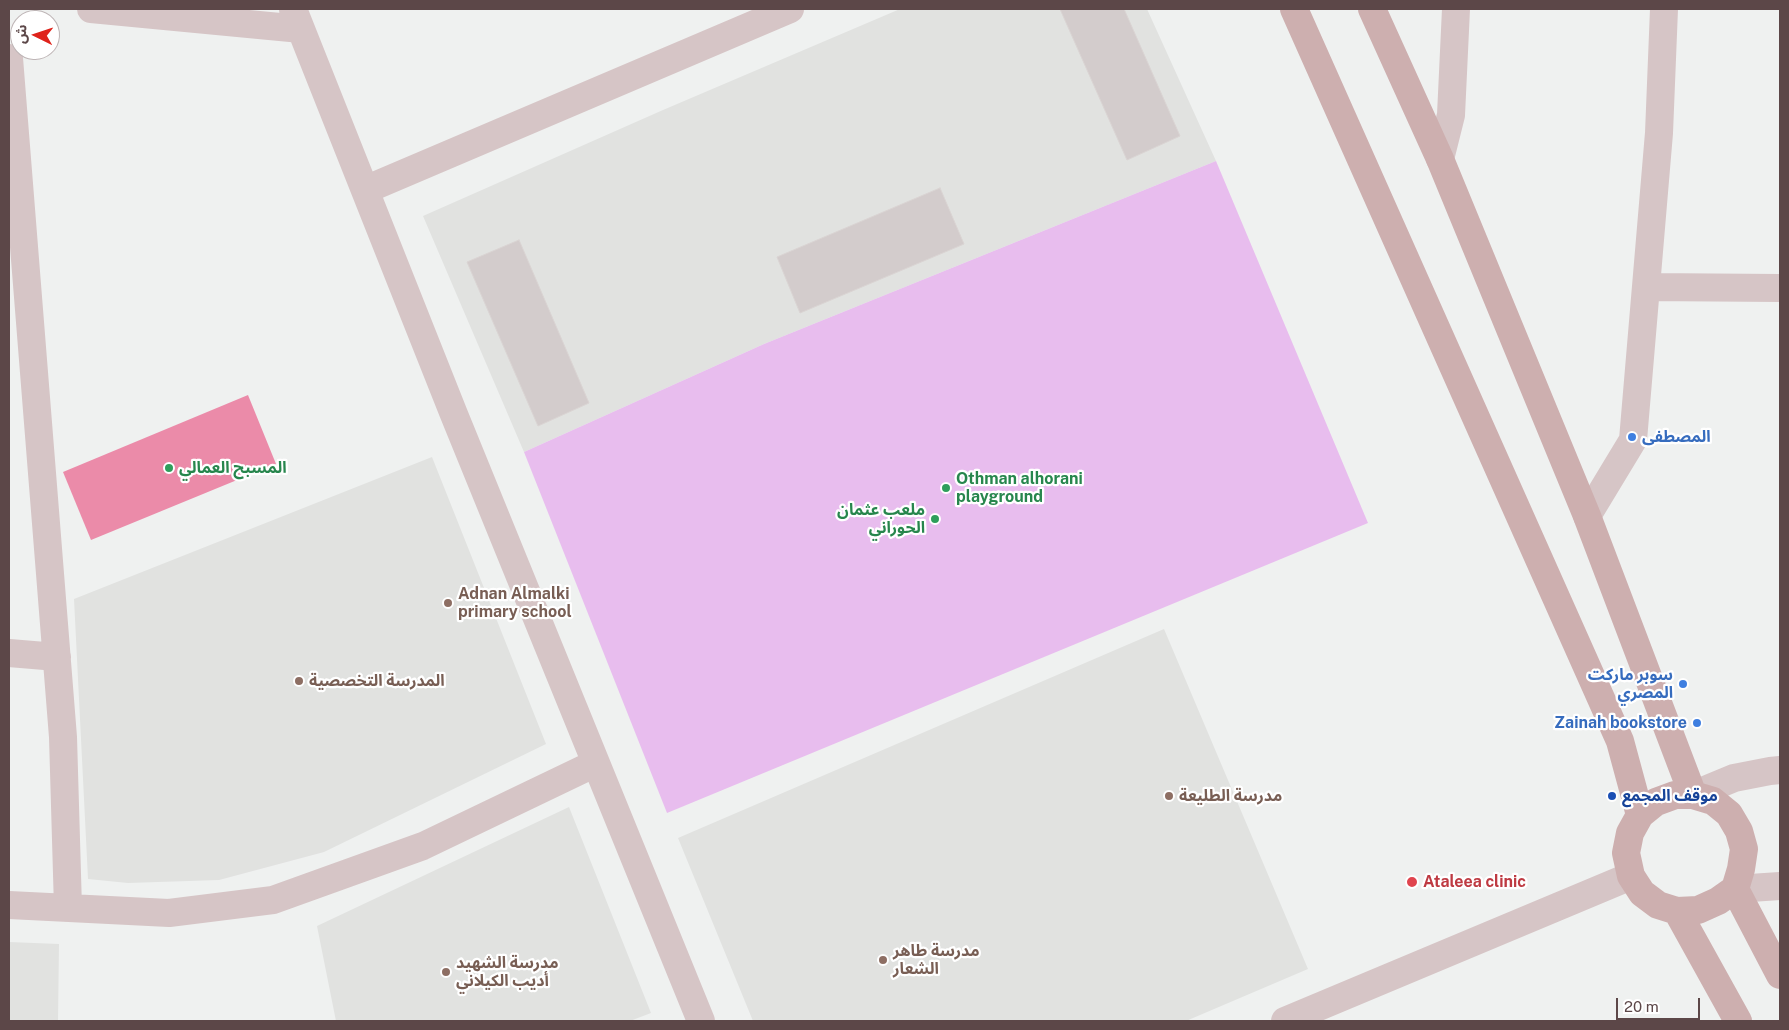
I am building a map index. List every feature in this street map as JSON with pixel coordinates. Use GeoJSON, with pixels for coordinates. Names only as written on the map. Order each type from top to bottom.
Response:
{"type":"FeatureCollection","features":[{"type":"Feature","properties":{"kind":"main road"},"geometry":{"type":"LineString","coordinates":[[1294,9],[1620,741],[1640,815]]}},
{"type":"Feature","properties":{"kind":"main road"},"geometry":{"type":"LineString","coordinates":[[1372,9],[1440,159],[1587,516],[1694,795]]}},
{"type":"Feature","properties":{"kind":"main road"},"geometry":{"type":"LineString","coordinates":[[1675,795],[1694,795],[1713,801],[1729,814],[1739,831],[1744,849],[1735,889],[1718,901],[1698,910],[1677,911],[1658,905],[1642,893],[1631,876],[1626,853],[1630,832],[1640,815],[1656,802],[1675,795]]}},
{"type":"Feature","properties":{"kind":"main road"},"geometry":{"type":"LineString","coordinates":[[1735,889],[1780,975]]}},
{"type":"Feature","properties":{"kind":"main road"},"geometry":{"type":"LineString","coordinates":[[1677,911],[1738,1021]]}},
{"type":"Feature","properties":{"kind":"street"},"geometry":{"type":"LineString","coordinates":[[90,9],[297,19],[701,1021]]}},
{"type":"Feature","properties":{"kind":"street"},"geometry":{"type":"LineString","coordinates":[[365,190],[790,9]]}},
{"type":"Feature","properties":{"kind":"street"},"geometry":{"type":"LineString","coordinates":[[1440,159],[1451,115],[1456,9]]}},
{"type":"Feature","properties":{"kind":"street"},"geometry":{"type":"LineString","coordinates":[[1587,516],[1634,440],[1659,133],[1664,9]]}},
{"type":"Feature","properties":{"kind":"street"},"geometry":{"type":"LineString","coordinates":[[9,58],[16,245],[57,657],[63,737],[68,908]]}},
{"type":"Feature","properties":{"kind":"street"},"geometry":{"type":"LineString","coordinates":[[1646,287],[1780,288]]}},
{"type":"Feature","properties":{"kind":"street"},"geometry":{"type":"LineString","coordinates":[[9,653],[57,657]]}},
{"type":"Feature","properties":{"kind":"street"},"geometry":{"type":"LineString","coordinates":[[9,905],[170,913],[274,900],[423,846],[596,763]]}},
{"type":"Feature","properties":{"kind":"street"},"geometry":{"type":"LineString","coordinates":[[1694,795],[1734,778],[1780,770]]}},
{"type":"Feature","properties":{"kind":"street"},"geometry":{"type":"LineString","coordinates":[[1285,1021],[1631,876]]}},
{"type":"Feature","properties":{"kind":"street"},"geometry":{"type":"LineString","coordinates":[[1735,889],[1780,886]]}},
{"type":"Feature","properties":{"kind":"shaded area"},"geometry":{"type":"Polygon","coordinates":[[[900,9],[1147,9],[1216,161],[764,344],[524,452],[423,216],[663,110],[900,9]]]}},
{"type":"Feature","properties":{"kind":"shaded area","name":"Othman alhorani playground"},"geometry":{"type":"Polygon","coordinates":[[[1216,161],[1368,523],[667,813],[524,452],[764,344],[1216,161]]]}},
{"type":"Feature","properties":{"kind":"shaded area","name":"المسبح العمالي"},"geometry":{"type":"Polygon","coordinates":[[[248,395],[276,464],[91,540],[63,472],[248,395]]]}},
{"type":"Feature","properties":{"kind":"shaded area"},"geometry":{"type":"Polygon","coordinates":[[[432,457],[546,744],[324,852],[219,880],[128,883],[88,879],[74,599],[432,457]]]}},
{"type":"Feature","properties":{"kind":"shaded area"},"geometry":{"type":"Polygon","coordinates":[[[1164,629],[1308,969],[1186,1021],[753,1021],[678,838],[1164,629]]]}},
{"type":"Feature","properties":{"kind":"shaded area"},"geometry":{"type":"Polygon","coordinates":[[[569,807],[651,1013],[630,1021],[336,1021],[317,926],[569,807]]]}},
{"type":"Feature","properties":{"kind":"shaded area"},"geometry":{"type":"Polygon","coordinates":[[[9,942],[59,944],[58,1021],[9,1021],[9,942]]]}},
{"type":"Feature","properties":{"kind":"building"},"geometry":{"type":"Polygon","coordinates":[[[1060,9],[1124,9],[1180,136],[1127,160],[1060,9]]]}},
{"type":"Feature","properties":{"kind":"building"},"geometry":{"type":"Polygon","coordinates":[[[940,188],[964,244],[800,313],[777,257],[940,188]]]}},
{"type":"Feature","properties":{"kind":"building"},"geometry":{"type":"Polygon","coordinates":[[[519,240],[589,403],[538,426],[467,262],[519,240]]]}},
{"type":"Feature","properties":{"kind":"place","name":"المصطفى"},"geometry":{"type":"Point","coordinates":[1632,437]}},
{"type":"Feature","properties":{"kind":"place","name":"المسبح العمالي"},"geometry":{"type":"Point","coordinates":[169,468]}},
{"type":"Feature","properties":{"kind":"place","name":"Othman alhorani playground"},"geometry":{"type":"Point","coordinates":[946,488]}},
{"type":"Feature","properties":{"kind":"place","name":"ملعب عثمان الحوراني"},"geometry":{"type":"Point","coordinates":[935,519]}},
{"type":"Feature","properties":{"kind":"place","name":"Adnan Almalki primary school"},"geometry":{"type":"Point","coordinates":[448,603]}},
{"type":"Feature","properties":{"kind":"place","name":"المدرسة التخصصية"},"geometry":{"type":"Point","coordinates":[299,681]}},
{"type":"Feature","properties":{"kind":"place","name":"سوبر ماركت المصري"},"geometry":{"type":"Point","coordinates":[1683,684]}},
{"type":"Feature","properties":{"kind":"place","name":"Zainah bookstore"},"geometry":{"type":"Point","coordinates":[1697,723]}},
{"type":"Feature","properties":{"kind":"place","name":"مدرسة الطليعة"},"geometry":{"type":"Point","coordinates":[1169,796]}},
{"type":"Feature","properties":{"kind":"place","name":"موقف المجمع"},"geometry":{"type":"Point","coordinates":[1612,796]}},
{"type":"Feature","properties":{"kind":"place","name":"Ataleea clinic"},"geometry":{"type":"Point","coordinates":[1412,882]}},
{"type":"Feature","properties":{"kind":"place","name":"مدرسة طاهر الشعار"},"geometry":{"type":"Point","coordinates":[883,960]}},
{"type":"Feature","properties":{"kind":"place","name":"مدرسة الشهيد أديب الكيلاني"},"geometry":{"type":"Point","coordinates":[446,972]}}]}
